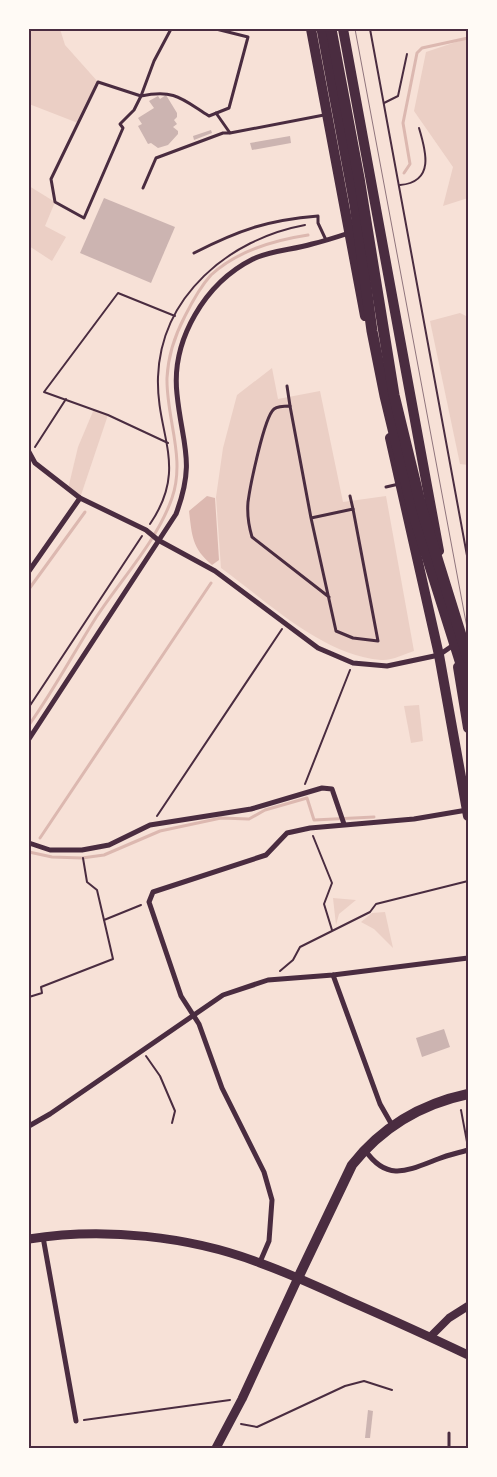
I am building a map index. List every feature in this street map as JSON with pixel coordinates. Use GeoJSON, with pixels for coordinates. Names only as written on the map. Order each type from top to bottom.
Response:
{"type":"FeatureCollection","features":[{"type":"Feature","properties":{"kind":"highway"},"geometry":{"type":"LineString","coordinates":[[322,29],[355,179],[372,331],[394,437],[426,557],[468,686]]}},
{"type":"Feature","properties":{"kind":"highway"},"geometry":{"type":"LineString","coordinates":[[331,29],[355,179],[399,419],[424,519],[468,658]]}},
{"type":"Feature","properties":{"kind":"main road"},"geometry":{"type":"LineString","coordinates":[[312,29],[349,233],[400,484],[439,655],[468,813]]}},
{"type":"Feature","properties":{"kind":"main road"},"geometry":{"type":"LineString","coordinates":[[343,29],[429,492],[468,728]]}},
{"type":"Feature","properties":{"kind":"main road"},"geometry":{"type":"LineString","coordinates":[[216,1448],[242,1399],[349,1172],[364,1149],[392,1125],[429,1106],[468,1094]]}},
{"type":"Feature","properties":{"kind":"main road"},"geometry":{"type":"LineString","coordinates":[[29,1239],[90,1232],[141,1236],[232,1253],[260,1262],[298,1278],[468,1355]]}},
{"type":"Feature","properties":{"kind":"street"},"geometry":{"type":"LineString","coordinates":[[29,739],[176,514],[185,490],[188,466],[187,446],[177,394],[176,374],[180,350],[194,316],[210,293],[223,280],[253,260],[272,252],[349,233]]}},
{"type":"Feature","properties":{"kind":"street"},"geometry":{"type":"LineString","coordinates":[[30,453],[35,463],[80,498],[146,530],[158,540],[216,572],[318,648],[353,663],[386,666],[439,655],[468,635]]}},
{"type":"Feature","properties":{"kind":"street"},"geometry":{"type":"LineString","coordinates":[[29,571],[80,498]]}},
{"type":"Feature","properties":{"kind":"street"},"geometry":{"type":"LineString","coordinates":[[29,843],[50,850],[82,850],[109,845],[150,825],[251,809],[322,788],[332,789],[344,824]]}},
{"type":"Feature","properties":{"kind":"street"},"geometry":{"type":"LineString","coordinates":[[260,1262],[269,1241],[272,1200],[264,1172],[231,1109],[194,1015],[181,996],[149,902],[153,892],[266,855],[286,833],[344,824],[468,813]]}},
{"type":"Feature","properties":{"kind":"street"},"geometry":{"type":"LineString","coordinates":[[29,1126],[223,995],[268,980],[333,975],[468,958]]}},
{"type":"Feature","properties":{"kind":"street"},"geometry":{"type":"LineString","coordinates":[[333,975],[380,1104],[392,1125]]}},
{"type":"Feature","properties":{"kind":"street"},"geometry":{"type":"LineString","coordinates":[[364,1149],[372,1160],[385,1170],[402,1172],[468,1150]]}},
{"type":"Feature","properties":{"kind":"street"},"geometry":{"type":"LineString","coordinates":[[44,1237],[76,1421]]}},
{"type":"Feature","properties":{"kind":"street"},"geometry":{"type":"LineString","coordinates":[[430,1337],[448,1318],[468,1306]]}},
{"type":"Feature","properties":{"kind":"lane"},"geometry":{"type":"LineString","coordinates":[[171,29],[154,62],[141,96],[134,110],[120,124],[123,128],[84,218],[55,202],[51,180],[98,82],[141,96],[160,92],[174,94],[209,116],[229,108],[248,36],[216,29]]}},
{"type":"Feature","properties":{"kind":"lane"},"geometry":{"type":"LineString","coordinates":[[216,113],[230,133]]}},
{"type":"Feature","properties":{"kind":"lane"},"geometry":{"type":"LineString","coordinates":[[143,188],[156,158],[223,133],[327,115]]}},
{"type":"Feature","properties":{"kind":"lane"},"geometry":{"type":"LineString","coordinates":[[194,253],[233,233],[260,224],[318,216],[318,223],[326,240]]}},
{"type":"Feature","properties":{"kind":"lane"},"geometry":{"type":"LineString","coordinates":[[287,386],[311,518],[336,631],[353,638],[378,641],[350,496]]}},
{"type":"Feature","properties":{"kind":"lane"},"geometry":{"type":"LineString","coordinates":[[290,406],[274,409],[260,441],[248,504],[250,529],[252,537],[329,597]]}},
{"type":"Feature","properties":{"kind":"lane"},"geometry":{"type":"LineString","coordinates":[[386,487],[400,484]]}},
{"type":"Feature","properties":{"kind":"lane"},"geometry":{"type":"LineString","coordinates":[[311,518],[353,509]]}},
{"type":"Feature","properties":{"kind":"lane"},"geometry":{"type":"LineString","coordinates":[[449,1448],[450,1433]]}},
{"type":"Feature","properties":{"kind":"path"},"geometry":{"type":"LineString","coordinates":[[370,29],[468,561]]}},
{"type":"Feature","properties":{"kind":"path"},"geometry":{"type":"LineString","coordinates":[[384,104],[398,96],[407,54]]}},
{"type":"Feature","properties":{"kind":"path"},"geometry":{"type":"LineString","coordinates":[[399,183],[416,179],[425,167],[426,150],[419,128]]}},
{"type":"Feature","properties":{"kind":"path"},"geometry":{"type":"LineString","coordinates":[[29,707],[146,530],[164,499],[170,480],[170,460],[162,417],[158,377],[167,334],[187,293],[207,270],[231,254],[294,227],[318,223]]}},
{"type":"Feature","properties":{"kind":"path"},"geometry":{"type":"LineString","coordinates":[[168,443],[108,414],[44,392],[118,293],[175,316]]}},
{"type":"Feature","properties":{"kind":"path"},"geometry":{"type":"LineString","coordinates":[[30,453],[66,398]]}},
{"type":"Feature","properties":{"kind":"path"},"geometry":{"type":"LineString","coordinates":[[150,825],[285,625]]}},
{"type":"Feature","properties":{"kind":"path"},"geometry":{"type":"LineString","coordinates":[[302,793],[353,663]]}},
{"type":"Feature","properties":{"kind":"path"},"geometry":{"type":"LineString","coordinates":[[310,828],[332,883],[324,904],[332,930]]}},
{"type":"Feature","properties":{"kind":"path"},"geometry":{"type":"LineString","coordinates":[[29,997],[42,993],[41,987],[113,958],[97,890],[86,882],[82,850]]}},
{"type":"Feature","properties":{"kind":"path"},"geometry":{"type":"LineString","coordinates":[[268,980],[293,960],[300,948],[370,912],[376,904],[468,881]]}},
{"type":"Feature","properties":{"kind":"path"},"geometry":{"type":"LineString","coordinates":[[104,920],[149,902]]}},
{"type":"Feature","properties":{"kind":"path"},"geometry":{"type":"LineString","coordinates":[[142,1051],[160,1076],[175,1111],[172,1123]]}},
{"type":"Feature","properties":{"kind":"path"},"geometry":{"type":"LineString","coordinates":[[461,1110],[468,1150]]}},
{"type":"Feature","properties":{"kind":"path"},"geometry":{"type":"LineString","coordinates":[[232,1418],[242,1424],[257,1427],[345,1386],[364,1381],[392,1390]]}},
{"type":"Feature","properties":{"kind":"path"},"geometry":{"type":"LineString","coordinates":[[76,1421],[242,1399]]}},
{"type":"Feature","properties":{"kind":"shaded area"},"geometry":{"type":"Polygon","coordinates":[[[29,29],[60,29],[65,45],[98,82],[78,123],[29,104],[29,29]]]}},
{"type":"Feature","properties":{"kind":"shaded area"},"geometry":{"type":"Polygon","coordinates":[[[468,38],[468,198],[443,206],[453,167],[414,111],[426,52],[468,38]]]}},
{"type":"Feature","properties":{"kind":"shaded area"},"geometry":{"type":"Polygon","coordinates":[[[29,186],[55,202],[45,226],[66,237],[52,261],[29,246],[29,186]]]}},
{"type":"Feature","properties":{"kind":"shaded area"},"geometry":{"type":"Polygon","coordinates":[[[460,313],[468,317],[468,465],[460,464],[430,321],[460,313]]]}},
{"type":"Feature","properties":{"kind":"shaded area"},"geometry":{"type":"Polygon","coordinates":[[[272,368],[278,399],[320,391],[343,502],[386,496],[414,651],[381,660],[359,656],[338,648],[296,625],[221,568],[216,497],[223,448],[237,395],[272,368]]]}},
{"type":"Feature","properties":{"kind":"shaded area"},"geometry":{"type":"Polygon","coordinates":[[[94,409],[108,415],[80,498],[68,489],[78,447],[94,409]]]}},
{"type":"Feature","properties":{"kind":"shaded area"},"geometry":{"type":"Polygon","coordinates":[[[207,496],[215,498],[219,560],[212,565],[200,553],[194,541],[189,511],[207,496]]]}},
{"type":"Feature","properties":{"kind":"shaded area"},"geometry":{"type":"Polygon","coordinates":[[[419,705],[423,741],[411,743],[404,706],[419,705]]]}},
{"type":"Feature","properties":{"kind":"shaded area"},"geometry":{"type":"Polygon","coordinates":[[[333,898],[356,900],[339,914],[336,925],[333,898]]]}},
{"type":"Feature","properties":{"kind":"shaded area"},"geometry":{"type":"Polygon","coordinates":[[[385,912],[393,948],[374,929],[361,922],[372,913],[385,912]]]}},
{"type":"Feature","properties":{"kind":"building"},"geometry":{"type":"Polygon","coordinates":[[[166,95],[177,113],[177,117],[174,120],[177,124],[173,127],[178,131],[178,134],[168,145],[158,148],[151,143],[148,144],[138,126],[142,124],[138,118],[154,108],[149,101],[158,96],[160,99],[166,95]]]}},
{"type":"Feature","properties":{"kind":"building"},"geometry":{"type":"Polygon","coordinates":[[[211,130],[212,133],[194,140],[193,136],[211,130]]]}},
{"type":"Feature","properties":{"kind":"building"},"geometry":{"type":"Polygon","coordinates":[[[290,136],[291,143],[252,150],[250,143],[290,136]]]}},
{"type":"Feature","properties":{"kind":"building"},"geometry":{"type":"Polygon","coordinates":[[[104,198],[175,227],[151,283],[80,253],[104,198]]]}},
{"type":"Feature","properties":{"kind":"building"},"geometry":{"type":"Polygon","coordinates":[[[444,1029],[450,1047],[422,1057],[416,1038],[444,1029]]]}},
{"type":"Feature","properties":{"kind":"building"},"geometry":{"type":"Polygon","coordinates":[[[368,1410],[373,1411],[370,1438],[365,1438],[368,1410]]]}},
{"type":"Feature","properties":{"kind":"waterway"},"geometry":{"type":"LineString","coordinates":[[404,173],[410,164],[403,123],[417,53],[422,48],[468,38]]}},
{"type":"Feature","properties":{"kind":"waterway"},"geometry":{"type":"LineString","coordinates":[[29,725],[97,616],[148,544],[172,498],[177,468],[167,378],[170,354],[175,338],[193,300],[211,275],[232,259],[257,248],[308,235]]}},
{"type":"Feature","properties":{"kind":"waterway"},"geometry":{"type":"LineString","coordinates":[[29,589],[85,512]]}},
{"type":"Feature","properties":{"kind":"waterway"},"geometry":{"type":"LineString","coordinates":[[40,838],[211,583]]}},
{"type":"Feature","properties":{"kind":"waterway"},"geometry":{"type":"LineString","coordinates":[[29,852],[52,857],[82,858],[104,855],[160,831],[221,818],[249,819],[265,810],[307,798],[314,820],[374,817]]}},
{"type":"Feature","properties":{"kind":"tram line"},"geometry":{"type":"LineString","coordinates":[[355,29],[468,633]]}}]}
